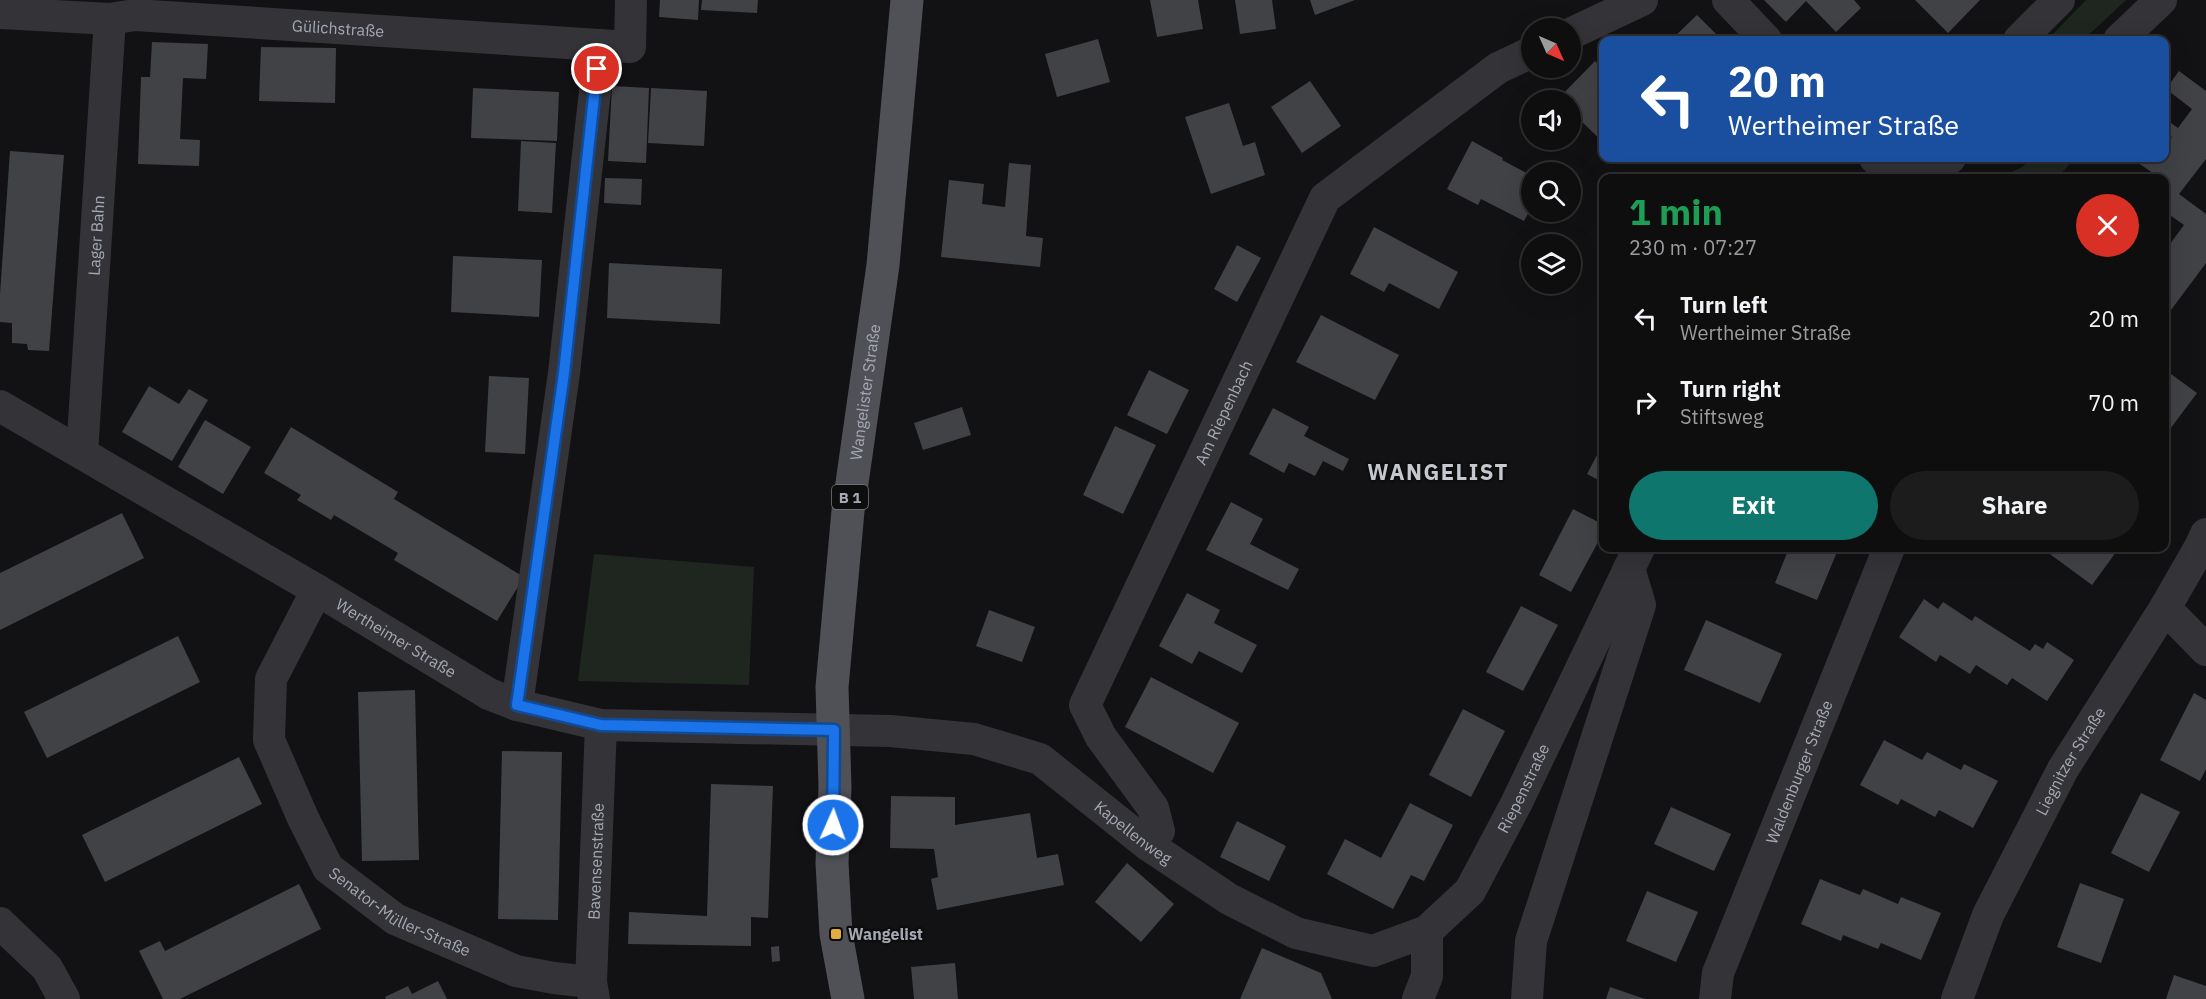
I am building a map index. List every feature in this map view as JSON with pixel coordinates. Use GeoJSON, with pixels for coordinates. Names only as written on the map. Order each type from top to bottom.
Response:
{"type":"FeatureCollection","features":[{"type":"Feature","properties":{"kind":"main road","name":"Wangelister Straße"},"geometry":{"type":"LineString","coordinates":[[848,999],[836,934],[832,863],[834,730],[832,687],[848,511],[883,266],[907,0]]}},
{"type":"Feature","properties":{"kind":"street","name":"Gülichstraße"},"geometry":{"type":"LineString","coordinates":[[0,13],[127,11],[630,47],[631,0]]}},
{"type":"Feature","properties":{"kind":"street"},"geometry":{"type":"LineString","coordinates":[[1581,29],[1642,0]]}},
{"type":"Feature","properties":{"kind":"street"},"geometry":{"type":"LineString","coordinates":[[1728,0],[1762,36]]}},
{"type":"Feature","properties":{"kind":"street"},"geometry":{"type":"LineString","coordinates":[[2023,36],[2059,0]]}},
{"type":"Feature","properties":{"kind":"street"},"geometry":{"type":"LineString","coordinates":[[2123,36],[2161,0]]}},
{"type":"Feature","properties":{"kind":"street","name":"Lager Bahn"},"geometry":{"type":"LineString","coordinates":[[81,453],[127,11]]}},
{"type":"Feature","properties":{"kind":"street"},"geometry":{"type":"LineString","coordinates":[[517,705],[564,373],[600,45]]}},
{"type":"Feature","properties":{"kind":"street","name":"Am Riepenbach"},"geometry":{"type":"LineString","coordinates":[[1148,845],[1159,831],[1153,808],[1101,738],[1085,705],[1325,198],[1498,68],[1521,57]]}},
{"type":"Feature","properties":{"kind":"street"},"geometry":{"type":"LineString","coordinates":[[1893,169],[1929,162]]}},
{"type":"Feature","properties":{"kind":"street","name":"Wertheimer Straße"},"geometry":{"type":"LineString","coordinates":[[0,406],[317,590],[489,694],[517,705],[601,725],[834,730]]}},
{"type":"Feature","properties":{"kind":"street","name":"Liegnitzer Straße"},"geometry":{"type":"LineString","coordinates":[[1957,999],[1988,915],[2063,769],[2165,608],[2206,534]]}},
{"type":"Feature","properties":{"kind":"street","name":"Waldenburger Straße"},"geometry":{"type":"LineString","coordinates":[[1715,999],[1718,973],[1726,952],[1887,552]]}},
{"type":"Feature","properties":{"kind":"street","name":"Riepenstraße"},"geometry":{"type":"LineString","coordinates":[[1427,931],[1470,891],[1521,793],[1634,558]]}},
{"type":"Feature","properties":{"kind":"street","name":"Riepenstraße"},"geometry":{"type":"LineString","coordinates":[[1527,999],[1531,941],[1640,605],[1634,558]]}},
{"type":"Feature","properties":{"kind":"street","name":"Senator-Müller-Straße"},"geometry":{"type":"LineString","coordinates":[[317,590],[271,679],[269,741],[328,868],[395,919],[516,971],[592,990]]}},
{"type":"Feature","properties":{"kind":"street"},"geometry":{"type":"LineString","coordinates":[[2165,608],[2206,650]]}},
{"type":"Feature","properties":{"kind":"street","name":"Bavensenstraße"},"geometry":{"type":"LineString","coordinates":[[592,990],[601,725]]}},
{"type":"Feature","properties":{"kind":"street","name":"Kapellenweg"},"geometry":{"type":"LineString","coordinates":[[834,730],[890,731],[974,739],[1040,759],[1148,845],[1228,899],[1296,933],[1373,951],[1427,931]]}},
{"type":"Feature","properties":{"kind":"street"},"geometry":{"type":"LineString","coordinates":[[0,923],[47,968],[64,999]]}},
{"type":"Feature","properties":{"kind":"street"},"geometry":{"type":"LineString","coordinates":[[1418,999],[1427,976],[1427,931]]}},
{"type":"Feature","properties":{"kind":"shaded area"},"geometry":{"type":"Polygon","coordinates":[[[2086,0],[2126,0],[2087,36],[2055,36],[2053,34],[2086,0]]]}},
{"type":"Feature","properties":{"kind":"shaded area"},"geometry":{"type":"Polygon","coordinates":[[[2028,162],[2071,162],[2061,174],[2007,174],[2028,162]]]}},
{"type":"Feature","properties":{"kind":"shaded area"},"geometry":{"type":"Polygon","coordinates":[[[594,554],[754,567],[749,685],[578,681],[594,554]]]}},
{"type":"Feature","properties":{"kind":"building"},"geometry":{"type":"Polygon","coordinates":[[[660,0],[699,0],[698,20],[659,17],[660,0]]]}},
{"type":"Feature","properties":{"kind":"building"},"geometry":{"type":"Polygon","coordinates":[[[702,0],[758,0],[757,13],[701,10],[702,0]]]}},
{"type":"Feature","properties":{"kind":"building"},"geometry":{"type":"Polygon","coordinates":[[[1150,0],[1198,0],[1203,29],[1157,37],[1150,0]]]}},
{"type":"Feature","properties":{"kind":"building"},"geometry":{"type":"Polygon","coordinates":[[[1235,0],[1272,0],[1276,29],[1240,34],[1235,0]]]}},
{"type":"Feature","properties":{"kind":"building"},"geometry":{"type":"Polygon","coordinates":[[[1310,0],[1355,0],[1315,15],[1310,0]]]}},
{"type":"Feature","properties":{"kind":"building"},"geometry":{"type":"Polygon","coordinates":[[[1764,0],[1854,0],[1861,8],[1836,32],[1806,1],[1786,22],[1764,0]]]}},
{"type":"Feature","properties":{"kind":"building"},"geometry":{"type":"Polygon","coordinates":[[[1915,0],[1980,0],[1948,33],[1915,0]]]}},
{"type":"Feature","properties":{"kind":"building"},"geometry":{"type":"Polygon","coordinates":[[[1697,15],[1716,34],[1714,36],[1675,36],[1697,15]]]}},
{"type":"Feature","properties":{"kind":"building"},"geometry":{"type":"Polygon","coordinates":[[[1098,39],[1110,82],[1057,97],[1045,54],[1098,39]]]}},
{"type":"Feature","properties":{"kind":"building"},"geometry":{"type":"Polygon","coordinates":[[[152,42],[208,44],[206,79],[183,78],[180,139],[200,140],[199,166],[138,164],[141,77],[150,77],[152,42]]]}},
{"type":"Feature","properties":{"kind":"building"},"geometry":{"type":"Polygon","coordinates":[[[261,47],[336,48],[335,103],[259,101],[261,47]]]}},
{"type":"Feature","properties":{"kind":"building"},"geometry":{"type":"Polygon","coordinates":[[[1595,61],[1599,65],[1599,138],[1581,121],[1581,90],[1567,90],[1581,78],[1595,61]]]}},
{"type":"Feature","properties":{"kind":"building"},"geometry":{"type":"Polygon","coordinates":[[[2179,71],[2206,91],[2206,159],[2179,194],[2206,214],[2206,263],[2171,310],[2169,309],[2169,243],[2184,225],[2169,214],[2169,190],[2171,187],[2169,174],[2154,174],[2137,162],[2169,162],[2169,141],[2172,137],[2169,135],[2169,122],[2178,128],[2192,109],[2169,91],[2169,85],[2179,71]]]}},
{"type":"Feature","properties":{"kind":"building"},"geometry":{"type":"Polygon","coordinates":[[[1310,81],[1341,126],[1302,153],[1271,107],[1310,81]]]}},
{"type":"Feature","properties":{"kind":"building"},"geometry":{"type":"Polygon","coordinates":[[[612,86],[649,88],[646,163],[608,161],[612,86]]]}},
{"type":"Feature","properties":{"kind":"building"},"geometry":{"type":"Polygon","coordinates":[[[473,88],[559,92],[557,141],[471,138],[473,88]]]}},
{"type":"Feature","properties":{"kind":"building"},"geometry":{"type":"Polygon","coordinates":[[[651,88],[707,91],[704,146],[648,143],[651,88]]]}},
{"type":"Feature","properties":{"kind":"building"},"geometry":{"type":"Polygon","coordinates":[[[1229,103],[1243,146],[1255,142],[1265,175],[1211,194],[1185,117],[1229,103]]]}},
{"type":"Feature","properties":{"kind":"building"},"geometry":{"type":"Polygon","coordinates":[[[521,141],[556,143],[552,213],[518,211],[521,141]]]}},
{"type":"Feature","properties":{"kind":"building"},"geometry":{"type":"Polygon","coordinates":[[[1472,141],[1521,170],[1521,219],[1481,199],[1478,205],[1447,189],[1472,141]]]}},
{"type":"Feature","properties":{"kind":"building"},"geometry":{"type":"Polygon","coordinates":[[[10,151],[64,155],[49,351],[28,350],[27,344],[12,343],[12,323],[0,322],[10,151]]]}},
{"type":"Feature","properties":{"kind":"building"},"geometry":{"type":"Polygon","coordinates":[[[1009,163],[1031,165],[1026,236],[1043,238],[1040,267],[941,257],[949,180],[984,184],[982,204],[1005,207],[1009,163]]]}},
{"type":"Feature","properties":{"kind":"building"},"geometry":{"type":"Polygon","coordinates":[[[605,178],[642,179],[641,205],[604,203],[605,178]]]}},
{"type":"Feature","properties":{"kind":"building"},"geometry":{"type":"Polygon","coordinates":[[[1374,227],[1458,272],[1439,309],[1389,283],[1384,292],[1350,274],[1374,227]]]}},
{"type":"Feature","properties":{"kind":"building"},"geometry":{"type":"Polygon","coordinates":[[[1237,245],[1261,258],[1237,302],[1214,289],[1237,245]]]}},
{"type":"Feature","properties":{"kind":"building"},"geometry":{"type":"Polygon","coordinates":[[[453,256],[542,260],[539,317],[451,312],[453,256]]]}},
{"type":"Feature","properties":{"kind":"building"},"geometry":{"type":"Polygon","coordinates":[[[609,263],[722,269],[720,324],[607,318],[609,263]]]}},
{"type":"Feature","properties":{"kind":"building"},"geometry":{"type":"Polygon","coordinates":[[[1321,315],[1399,355],[1375,400],[1296,362],[1321,315]]]}},
{"type":"Feature","properties":{"kind":"building"},"geometry":{"type":"Polygon","coordinates":[[[1149,370],[1189,390],[1167,434],[1127,415],[1149,370]]]}},
{"type":"Feature","properties":{"kind":"building"},"geometry":{"type":"Polygon","coordinates":[[[2169,373],[2197,393],[2169,430],[2169,373]]]}},
{"type":"Feature","properties":{"kind":"building"},"geometry":{"type":"Polygon","coordinates":[[[489,376],[529,378],[525,454],[485,452],[489,376]]]}},
{"type":"Feature","properties":{"kind":"building"},"geometry":{"type":"Polygon","coordinates":[[[149,386],[179,404],[189,389],[208,400],[172,461],[122,432],[149,386]]]}},
{"type":"Feature","properties":{"kind":"building"},"geometry":{"type":"Polygon","coordinates":[[[962,407],[971,435],[923,450],[914,423],[962,407]]]}},
{"type":"Feature","properties":{"kind":"building"},"geometry":{"type":"Polygon","coordinates":[[[1273,408],[1309,427],[1304,436],[1349,459],[1343,471],[1323,461],[1315,476],[1289,463],[1284,473],[1249,454],[1273,408]]]}},
{"type":"Feature","properties":{"kind":"building"},"geometry":{"type":"Polygon","coordinates":[[[205,420],[251,447],[223,494],[178,467],[205,420]]]}},
{"type":"Feature","properties":{"kind":"building"},"geometry":{"type":"Polygon","coordinates":[[[1115,426],[1156,445],[1123,514],[1083,495],[1115,426]]]}},
{"type":"Feature","properties":{"kind":"building"},"geometry":{"type":"Polygon","coordinates":[[[291,427],[398,492],[394,499],[524,577],[497,621],[394,560],[398,553],[334,515],[331,520],[297,500],[301,495],[264,473],[291,427]]]}},
{"type":"Feature","properties":{"kind":"building"},"geometry":{"type":"Polygon","coordinates":[[[1599,451],[1599,480],[1587,474],[1599,451]]]}},
{"type":"Feature","properties":{"kind":"building"},"geometry":{"type":"Polygon","coordinates":[[[1231,502],[1263,519],[1250,544],[1299,569],[1288,590],[1206,550],[1231,502]]]}},
{"type":"Feature","properties":{"kind":"building"},"geometry":{"type":"Polygon","coordinates":[[[1573,509],[1599,522],[1599,540],[1571,592],[1539,575],[1573,509]]]}},
{"type":"Feature","properties":{"kind":"building"},"geometry":{"type":"Polygon","coordinates":[[[122,513],[144,558],[0,630],[0,573],[122,513]]]}},
{"type":"Feature","properties":{"kind":"building"},"geometry":{"type":"Polygon","coordinates":[[[1787,552],[1837,552],[1817,600],[1775,583],[1787,552]]]}},
{"type":"Feature","properties":{"kind":"building"},"geometry":{"type":"Polygon","coordinates":[[[2047,552],[2116,552],[2092,585],[2047,552]]]}},
{"type":"Feature","properties":{"kind":"building"},"geometry":{"type":"Polygon","coordinates":[[[1187,593],[1220,610],[1214,623],[1257,645],[1242,673],[1199,651],[1192,664],[1159,646],[1187,593]]]}},
{"type":"Feature","properties":{"kind":"building"},"geometry":{"type":"Polygon","coordinates":[[[1924,599],[1938,609],[1943,602],[1972,621],[1975,616],[2030,651],[2035,644],[2043,649],[2047,642],[2074,660],[2047,701],[2012,678],[2007,685],[1976,665],[1970,674],[1940,655],[1936,662],[1899,637],[1924,599]]]}},
{"type":"Feature","properties":{"kind":"building"},"geometry":{"type":"Polygon","coordinates":[[[1521,606],[1558,625],[1523,691],[1486,672],[1521,606]]]}},
{"type":"Feature","properties":{"kind":"building"},"geometry":{"type":"Polygon","coordinates":[[[989,610],[1035,627],[1022,662],[976,646],[989,610]]]}},
{"type":"Feature","properties":{"kind":"building"},"geometry":{"type":"Polygon","coordinates":[[[1706,620],[1782,654],[1760,703],[1684,670],[1706,620]]]}},
{"type":"Feature","properties":{"kind":"building"},"geometry":{"type":"Polygon","coordinates":[[[178,636],[200,682],[47,758],[24,712],[178,636]]]}},
{"type":"Feature","properties":{"kind":"building"},"geometry":{"type":"Polygon","coordinates":[[[1151,677],[1239,723],[1213,773],[1125,727],[1151,677]]]}},
{"type":"Feature","properties":{"kind":"building"},"geometry":{"type":"Polygon","coordinates":[[[415,690],[419,860],[362,861],[358,692],[415,690]]]}},
{"type":"Feature","properties":{"kind":"building"},"geometry":{"type":"Polygon","coordinates":[[[2194,693],[2206,700],[2206,769],[2200,781],[2160,760],[2194,693]]]}},
{"type":"Feature","properties":{"kind":"building"},"geometry":{"type":"Polygon","coordinates":[[[1463,709],[1505,731],[1471,797],[1429,775],[1463,709]]]}},
{"type":"Feature","properties":{"kind":"building"},"geometry":{"type":"Polygon","coordinates":[[[1884,740],[1922,760],[1927,752],[1961,770],[1964,764],[1998,781],[1973,828],[1939,810],[1935,817],[1901,799],[1898,805],[1860,785],[1884,740]]]}},
{"type":"Feature","properties":{"kind":"building"},"geometry":{"type":"Polygon","coordinates":[[[502,751],[562,752],[558,920],[498,919],[502,751]]]}},
{"type":"Feature","properties":{"kind":"building"},"geometry":{"type":"Polygon","coordinates":[[[239,757],[262,804],[105,882],[82,835],[239,757]]]}},
{"type":"Feature","properties":{"kind":"building"},"geometry":{"type":"Polygon","coordinates":[[[711,784],[773,786],[768,918],[751,917],[751,946],[628,944],[629,912],[707,916],[711,784]]]}},
{"type":"Feature","properties":{"kind":"building"},"geometry":{"type":"Polygon","coordinates":[[[2141,793],[2180,812],[2149,872],[2111,853],[2141,793]]]}},
{"type":"Feature","properties":{"kind":"building"},"geometry":{"type":"Polygon","coordinates":[[[891,796],[955,797],[955,825],[1030,813],[1037,858],[1058,854],[1064,885],[937,910],[931,879],[938,877],[934,849],[890,848],[891,796]]]}},
{"type":"Feature","properties":{"kind":"building"},"geometry":{"type":"Polygon","coordinates":[[[1410,803],[1453,825],[1424,881],[1411,875],[1393,909],[1327,874],[1345,839],[1381,858],[1410,803]]]}},
{"type":"Feature","properties":{"kind":"building"},"geometry":{"type":"Polygon","coordinates":[[[1671,807],[1731,834],[1714,871],[1654,844],[1671,807]]]}},
{"type":"Feature","properties":{"kind":"building"},"geometry":{"type":"Polygon","coordinates":[[[1237,821],[1286,846],[1269,881],[1220,857],[1237,821]]]}},
{"type":"Feature","properties":{"kind":"building"},"geometry":{"type":"Polygon","coordinates":[[[1127,863],[1174,904],[1141,942],[1095,902],[1127,863]]]}},
{"type":"Feature","properties":{"kind":"building"},"geometry":{"type":"Polygon","coordinates":[[[1820,879],[1860,895],[1863,889],[1898,904],[1901,897],[1941,913],[1921,960],[1881,943],[1878,949],[1843,935],[1841,941],[1801,924],[1820,879]]]}},
{"type":"Feature","properties":{"kind":"building"},"geometry":{"type":"Polygon","coordinates":[[[2080,883],[2124,899],[2101,963],[2057,947],[2080,883]]]}},
{"type":"Feature","properties":{"kind":"building"},"geometry":{"type":"Polygon","coordinates":[[[299,884],[321,929],[180,999],[163,999],[139,951],[160,941],[165,951],[299,884]]]}},
{"type":"Feature","properties":{"kind":"building"},"geometry":{"type":"Polygon","coordinates":[[[1647,891],[1698,912],[1676,962],[1626,941],[1647,891]]]}},
{"type":"Feature","properties":{"kind":"building"},"geometry":{"type":"Polygon","coordinates":[[[779,946],[780,961],[772,962],[771,947],[779,946]]]}},
{"type":"Feature","properties":{"kind":"building"},"geometry":{"type":"Polygon","coordinates":[[[1262,948],[1321,973],[1332,999],[1240,999],[1262,948]]]}},
{"type":"Feature","properties":{"kind":"building"},"geometry":{"type":"Polygon","coordinates":[[[955,963],[958,999],[914,999],[911,967],[955,963]]]}},
{"type":"Feature","properties":{"kind":"building"},"geometry":{"type":"Polygon","coordinates":[[[2174,975],[2206,986],[2206,999],[2166,999],[2174,975]]]}},
{"type":"Feature","properties":{"kind":"building"},"geometry":{"type":"Polygon","coordinates":[[[438,981],[447,999],[386,999],[385,997],[408,986],[412,994],[438,981]]]}},
{"type":"Feature","properties":{"kind":"building"},"geometry":{"type":"Polygon","coordinates":[[[1610,987],[1645,999],[1606,999],[1610,987]]]}},
{"type":"Feature","properties":{"kind":"place","name":"Wangelist"},"geometry":{"type":"Point","coordinates":[836,934]}},
{"type":"Feature","properties":{"kind":"district","name":"WANGELIST"},"geometry":{"type":"Point","coordinates":[1438,471]}},
{"type":"Feature","properties":{"kind":"route"},"geometry":{"type":"LineString","coordinates":[[597,69],[564,373],[517,705],[601,725],[834,730],[833,825]]}}]}
